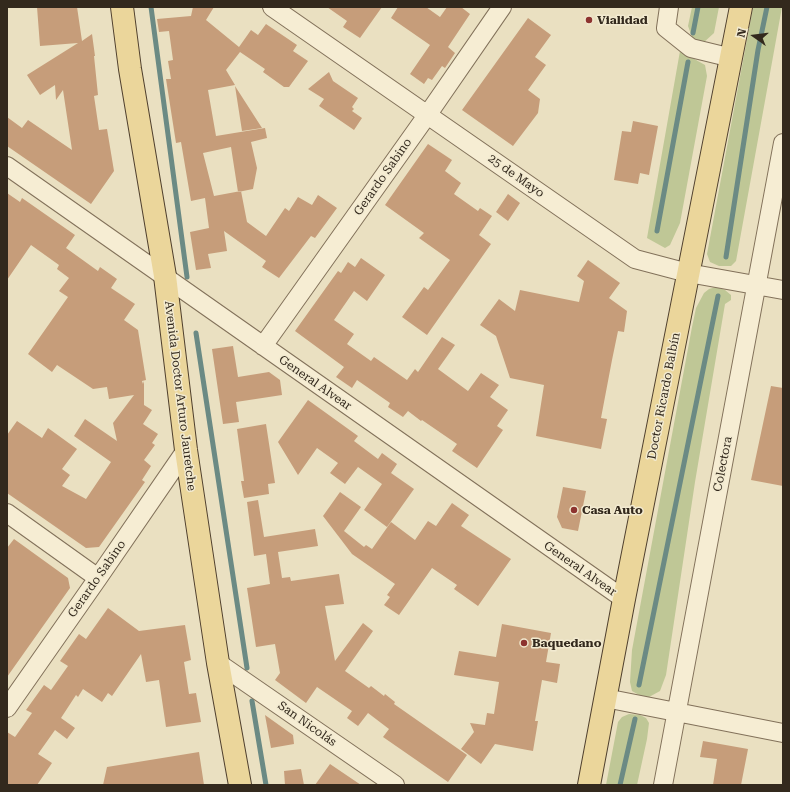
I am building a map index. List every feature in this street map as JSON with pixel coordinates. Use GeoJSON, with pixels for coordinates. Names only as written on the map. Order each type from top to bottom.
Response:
{"type":"FeatureCollection","features":[{"type":"Feature","properties":{"kind":"main road","name":"Avenida Doctor Arturo Jauretche"},"geometry":{"type":"LineString","coordinates":[[122,7],[130,69],[165,276],[186,450],[218,663],[240,785]]}},
{"type":"Feature","properties":{"kind":"main road","name":"Doctor Ricardo Balbín"},"geometry":{"type":"LineString","coordinates":[[589,785],[624,599],[741,7]]}},
{"type":"Feature","properties":{"kind":"street","name":"25 de Mayo"},"geometry":{"type":"LineString","coordinates":[[272,7],[636,259],[688,273],[783,290]]}},
{"type":"Feature","properties":{"kind":"street","name":"Gerardo Sabino"},"geometry":{"type":"LineString","coordinates":[[263,346],[502,7]]}},
{"type":"Feature","properties":{"kind":"street"},"geometry":{"type":"LineString","coordinates":[[669,7],[666,28],[691,48],[732,58]]}},
{"type":"Feature","properties":{"kind":"street","name":"Colectora"},"geometry":{"type":"LineString","coordinates":[[663,785],[783,143]]}},
{"type":"Feature","properties":{"kind":"street","name":"General Alvear"},"geometry":{"type":"LineString","coordinates":[[7,166],[624,599]]}},
{"type":"Feature","properties":{"kind":"street","name":"Gerardo Sabino"},"geometry":{"type":"LineString","coordinates":[[7,708],[186,450]]}},
{"type":"Feature","properties":{"kind":"street"},"geometry":{"type":"LineString","coordinates":[[7,513],[98,578]]}},
{"type":"Feature","properties":{"kind":"street","name":"San Nicolás"},"geometry":{"type":"LineString","coordinates":[[218,663],[395,785]]}},
{"type":"Feature","properties":{"kind":"street"},"geometry":{"type":"LineString","coordinates":[[605,698],[783,733]]}},
{"type":"Feature","properties":{"kind":"green space"},"geometry":{"type":"Polygon","coordinates":[[[692,7],[719,7],[714,33],[702,44],[692,37],[688,26],[692,7]]]}},
{"type":"Feature","properties":{"kind":"green space"},"geometry":{"type":"Polygon","coordinates":[[[753,7],[782,7],[736,261],[731,266],[719,266],[710,262],[707,254],[753,7]]]}},
{"type":"Feature","properties":{"kind":"green space"},"geometry":{"type":"Polygon","coordinates":[[[680,51],[705,65],[707,76],[680,223],[670,245],[665,248],[647,238],[680,51]]]}},
{"type":"Feature","properties":{"kind":"green space"},"geometry":{"type":"Polygon","coordinates":[[[716,287],[725,290],[731,295],[731,300],[725,304],[695,482],[666,675],[660,691],[649,697],[639,695],[632,691],[630,682],[632,650],[696,308],[704,293],[709,289],[716,287]]]}},
{"type":"Feature","properties":{"kind":"green space"},"geometry":{"type":"Polygon","coordinates":[[[629,714],[640,715],[646,718],[649,723],[637,785],[606,785],[618,722],[622,717],[629,714]]]}},
{"type":"Feature","properties":{"kind":"building"},"geometry":{"type":"Polygon","coordinates":[[[37,7],[77,7],[82,41],[92,34],[98,95],[94,96],[99,130],[107,129],[114,171],[91,204],[7,146],[7,117],[22,128],[28,120],[72,150],[63,90],[56,100],[55,85],[40,95],[27,75],[78,43],[40,46],[37,7]]]}},
{"type":"Feature","properties":{"kind":"building"},"geometry":{"type":"Polygon","coordinates":[[[193,7],[214,7],[206,20],[239,47],[251,30],[258,35],[266,24],[297,45],[293,51],[308,61],[289,87],[284,87],[263,72],[265,69],[240,52],[226,70],[235,85],[208,90],[216,136],[265,128],[267,138],[251,142],[257,168],[253,189],[241,191],[247,222],[266,236],[285,208],[289,211],[298,197],[312,205],[318,195],[337,208],[315,238],[311,236],[279,278],[262,267],[266,261],[224,231],[227,251],[208,254],[211,268],[196,270],[190,232],[209,228],[205,198],[191,201],[181,142],[176,143],[166,79],[171,79],[168,61],[173,60],[169,31],[159,32],[157,19],[191,16],[193,7]],[[231,147],[203,153],[214,196],[238,192],[231,147]]]}},
{"type":"Feature","properties":{"kind":"building"},"geometry":{"type":"Polygon","coordinates":[[[327,7],[382,7],[360,38],[343,27],[347,21],[327,7]]]}},
{"type":"Feature","properties":{"kind":"building"},"geometry":{"type":"Polygon","coordinates":[[[398,7],[426,7],[440,17],[447,7],[461,7],[470,14],[448,47],[455,53],[445,68],[442,66],[432,80],[428,78],[424,84],[410,74],[430,45],[391,18],[398,7]]]}},
{"type":"Feature","properties":{"kind":"building"},"geometry":{"type":"Polygon","coordinates":[[[528,18],[551,35],[535,57],[546,65],[528,90],[540,99],[538,113],[513,146],[462,110],[528,18]]]}},
{"type":"Feature","properties":{"kind":"building"},"geometry":{"type":"Polygon","coordinates":[[[329,72],[333,81],[358,98],[352,107],[354,109],[352,111],[362,118],[354,130],[319,106],[324,99],[308,89],[329,72]]]}},
{"type":"Feature","properties":{"kind":"building"},"geometry":{"type":"Polygon","coordinates":[[[235,86],[262,128],[242,131],[235,86]]]}},
{"type":"Feature","properties":{"kind":"building"},"geometry":{"type":"Polygon","coordinates":[[[633,121],[658,126],[649,175],[640,173],[638,184],[614,180],[622,131],[631,132],[633,121]]]}},
{"type":"Feature","properties":{"kind":"building"},"geometry":{"type":"Polygon","coordinates":[[[428,144],[452,160],[445,171],[461,183],[454,194],[478,211],[480,208],[492,216],[479,235],[491,244],[427,335],[402,317],[424,287],[428,290],[450,260],[419,238],[424,233],[385,205],[428,144]]]}},
{"type":"Feature","properties":{"kind":"building"},"geometry":{"type":"Polygon","coordinates":[[[7,193],[20,202],[22,198],[75,235],[66,248],[98,271],[100,267],[117,279],[111,288],[135,304],[124,320],[138,330],[146,380],[142,381],[143,384],[144,381],[144,405],[152,410],[143,424],[158,434],[152,443],[155,445],[144,460],[151,466],[142,480],[145,482],[99,547],[86,548],[7,493],[7,435],[17,421],[42,438],[48,428],[77,449],[62,469],[70,475],[62,486],[86,499],[111,462],[74,436],[85,419],[117,441],[113,423],[134,395],[109,399],[107,387],[93,389],[57,365],[52,372],[28,354],[68,297],[59,291],[69,278],[57,269],[59,265],[31,245],[7,280],[7,193]]]}},
{"type":"Feature","properties":{"kind":"building"},"geometry":{"type":"Polygon","coordinates":[[[508,194],[520,203],[508,221],[496,212],[508,194]]]}},
{"type":"Feature","properties":{"kind":"building"},"geometry":{"type":"Polygon","coordinates":[[[361,258],[385,275],[367,301],[354,291],[334,320],[354,334],[347,344],[371,361],[374,357],[407,380],[415,369],[418,372],[442,337],[455,345],[438,369],[468,391],[481,373],[499,385],[490,397],[508,410],[497,426],[503,430],[477,468],[452,451],[457,444],[422,420],[421,421],[408,411],[403,417],[388,407],[390,403],[357,380],[352,388],[336,377],[344,367],[295,331],[338,271],[341,273],[348,262],[355,267],[361,258]]]}},
{"type":"Feature","properties":{"kind":"building"},"geometry":{"type":"Polygon","coordinates":[[[588,260],[620,283],[609,298],[627,311],[624,332],[618,331],[601,418],[607,419],[601,449],[536,436],[544,385],[510,378],[496,336],[480,325],[499,299],[515,311],[520,290],[579,302],[584,281],[577,276],[588,260]]]}},
{"type":"Feature","properties":{"kind":"building"},"geometry":{"type":"Polygon","coordinates":[[[233,346],[238,377],[269,372],[280,380],[282,395],[236,402],[239,422],[223,424],[212,349],[233,346]]]}},
{"type":"Feature","properties":{"kind":"building"},"geometry":{"type":"Polygon","coordinates":[[[771,386],[783,388],[783,486],[751,480],[771,386]]]}},
{"type":"Feature","properties":{"kind":"building"},"geometry":{"type":"Polygon","coordinates":[[[308,400],[358,436],[354,441],[378,459],[382,453],[397,464],[391,473],[414,489],[387,527],[364,510],[382,484],[358,467],[345,484],[330,473],[338,463],[317,448],[298,475],[278,442],[308,400]]]}},
{"type":"Feature","properties":{"kind":"building"},"geometry":{"type":"Polygon","coordinates":[[[266,424],[275,483],[268,484],[269,494],[244,498],[241,481],[244,481],[237,429],[266,424]]]}},
{"type":"Feature","properties":{"kind":"building"},"geometry":{"type":"Polygon","coordinates":[[[563,487],[586,491],[578,531],[562,528],[557,517],[563,487]]]}},
{"type":"Feature","properties":{"kind":"building"},"geometry":{"type":"Polygon","coordinates":[[[340,492],[361,507],[344,531],[364,547],[366,545],[372,549],[391,522],[415,540],[428,521],[436,526],[452,503],[469,515],[461,526],[511,559],[478,606],[454,589],[457,585],[432,568],[399,615],[384,605],[390,597],[387,595],[395,584],[352,554],[323,516],[340,492]]]}},
{"type":"Feature","properties":{"kind":"building"},"geometry":{"type":"Polygon","coordinates":[[[258,500],[264,537],[315,529],[318,546],[278,552],[282,578],[290,577],[291,581],[339,574],[344,604],[325,606],[335,661],[363,623],[373,631],[345,671],[369,688],[371,686],[384,696],[385,694],[395,702],[394,704],[467,755],[448,782],[383,737],[389,729],[368,713],[358,726],[347,718],[352,711],[317,687],[306,703],[275,680],[280,673],[275,644],[256,647],[247,588],[270,584],[266,554],[254,556],[247,502],[258,500]]]}},
{"type":"Feature","properties":{"kind":"building"},"geometry":{"type":"Polygon","coordinates":[[[14,539],[68,578],[70,588],[7,677],[7,548],[14,539]]]}},
{"type":"Feature","properties":{"kind":"building"},"geometry":{"type":"Polygon","coordinates":[[[108,608],[139,631],[185,625],[191,660],[184,662],[189,694],[196,693],[201,722],[166,727],[159,680],[146,682],[141,654],[112,696],[108,693],[102,702],[83,689],[78,697],[76,695],[61,718],[75,728],[67,739],[55,730],[38,754],[52,763],[37,785],[7,785],[7,732],[15,737],[32,713],[26,710],[44,685],[51,690],[68,666],[60,661],[79,634],[86,639],[108,608]]]}},
{"type":"Feature","properties":{"kind":"building"},"geometry":{"type":"Polygon","coordinates":[[[502,624],[551,633],[546,662],[560,664],[557,683],[542,680],[535,721],[538,721],[533,751],[495,744],[481,764],[461,749],[474,732],[470,723],[485,725],[487,713],[494,714],[499,682],[454,675],[459,651],[496,657],[502,624]]]}},
{"type":"Feature","properties":{"kind":"building"},"geometry":{"type":"Polygon","coordinates":[[[265,715],[293,735],[294,744],[271,748],[265,715]]]}},
{"type":"Feature","properties":{"kind":"building"},"geometry":{"type":"Polygon","coordinates":[[[703,741],[748,749],[741,785],[713,785],[717,759],[700,757],[703,741]]]}},
{"type":"Feature","properties":{"kind":"building"},"geometry":{"type":"Polygon","coordinates":[[[199,752],[204,785],[103,785],[107,767],[199,752]]]}},
{"type":"Feature","properties":{"kind":"building"},"geometry":{"type":"Polygon","coordinates":[[[330,764],[361,785],[315,785],[330,764]]]}},
{"type":"Feature","properties":{"kind":"building"},"geometry":{"type":"Polygon","coordinates":[[[301,769],[304,785],[285,785],[284,771],[301,769]]]}},
{"type":"Feature","properties":{"kind":"waterway"},"geometry":{"type":"LineString","coordinates":[[151,7],[187,277]]}},
{"type":"Feature","properties":{"kind":"waterway"},"geometry":{"type":"LineString","coordinates":[[693,33],[698,7]]}},
{"type":"Feature","properties":{"kind":"waterway"},"geometry":{"type":"LineString","coordinates":[[726,257],[758,50],[767,7]]}},
{"type":"Feature","properties":{"kind":"waterway"},"geometry":{"type":"LineString","coordinates":[[657,231],[688,62]]}},
{"type":"Feature","properties":{"kind":"waterway"},"geometry":{"type":"LineString","coordinates":[[639,685],[718,296]]}},
{"type":"Feature","properties":{"kind":"waterway"},"geometry":{"type":"LineString","coordinates":[[196,333],[247,668]]}},
{"type":"Feature","properties":{"kind":"waterway"},"geometry":{"type":"LineString","coordinates":[[252,701],[266,785]]}},
{"type":"Feature","properties":{"kind":"waterway"},"geometry":{"type":"LineString","coordinates":[[620,785],[635,719]]}},
{"type":"Feature","properties":{"kind":"place","name":"Vialidad"},"geometry":{"type":"Point","coordinates":[589,20]}},
{"type":"Feature","properties":{"kind":"place","name":"Casa Auto"},"geometry":{"type":"Point","coordinates":[574,510]}},
{"type":"Feature","properties":{"kind":"place","name":"Baquedano"},"geometry":{"type":"Point","coordinates":[524,643]}}]}
